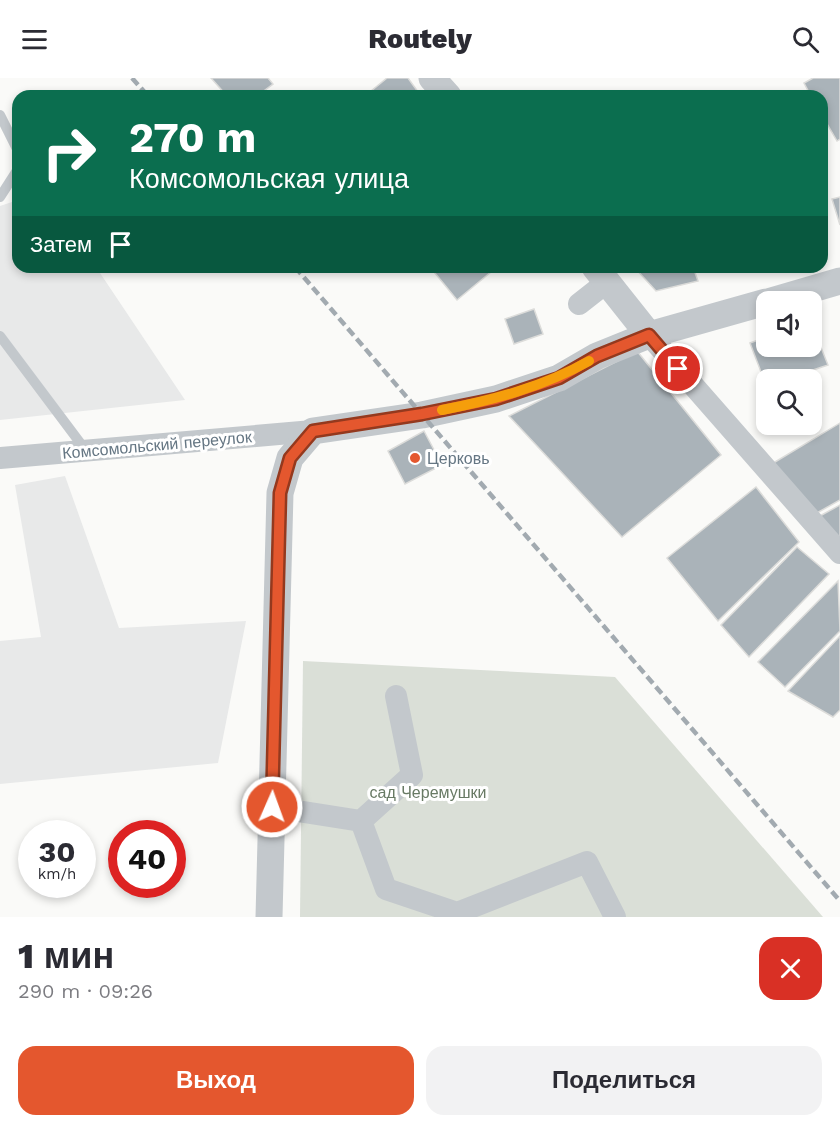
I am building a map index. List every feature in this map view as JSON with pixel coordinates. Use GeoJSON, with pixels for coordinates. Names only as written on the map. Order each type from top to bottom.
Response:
{"type":"FeatureCollection","features":[{"type":"Feature","properties":{"kind":"street"},"geometry":{"type":"LineString","coordinates":[[432,78],[443,90]]}},
{"type":"Feature","properties":{"kind":"street"},"geometry":{"type":"LineString","coordinates":[[579,304],[601,274],[649,335],[840,553]]}},
{"type":"Feature","properties":{"kind":"street"},"geometry":{"type":"LineString","coordinates":[[805,291],[840,281]]}},
{"type":"Feature","properties":{"kind":"street"},"geometry":{"type":"LineString","coordinates":[[269,917],[280,493],[290,458],[313,431],[422,414],[496,399],[559,378],[597,356],[649,335],[756,305]]}},
{"type":"Feature","properties":{"kind":"street","name":"Комсомольский переулок"},"geometry":{"type":"LineString","coordinates":[[0,458],[313,431]]}},
{"type":"Feature","properties":{"kind":"street"},"geometry":{"type":"LineString","coordinates":[[361,821],[412,775],[396,696]]}},
{"type":"Feature","properties":{"kind":"street"},"geometry":{"type":"LineString","coordinates":[[272,807],[361,821]]}},
{"type":"Feature","properties":{"kind":"street"},"geometry":{"type":"LineString","coordinates":[[361,821],[386,889],[457,913],[587,862],[615,917]]}},
{"type":"Feature","properties":{"kind":"lane"},"geometry":{"type":"LineString","coordinates":[[0,115],[12,139]]}},
{"type":"Feature","properties":{"kind":"lane"},"geometry":{"type":"LineString","coordinates":[[0,197],[12,178]]}},
{"type":"Feature","properties":{"kind":"lane"},"geometry":{"type":"LineString","coordinates":[[0,336],[87,452]]}},
{"type":"Feature","properties":{"kind":"shaded area"},"geometry":{"type":"Polygon","coordinates":[[[12,202],[12,273],[100,273],[185,400],[0,420],[0,206],[12,202]]]}},
{"type":"Feature","properties":{"kind":"shaded area"},"geometry":{"type":"Polygon","coordinates":[[[65,476],[119,628],[246,621],[218,763],[0,784],[0,641],[41,637],[15,485],[65,476]]]}},
{"type":"Feature","properties":{"kind":"green space","name":"сад Черемушки"},"geometry":{"type":"Polygon","coordinates":[[[303,661],[615,677],[823,917],[300,917],[303,661]]]}},
{"type":"Feature","properties":{"kind":"building"},"geometry":{"type":"Polygon","coordinates":[[[211,78],[268,78],[273,84],[265,90],[222,90],[211,78]]]}},
{"type":"Feature","properties":{"kind":"building"},"geometry":{"type":"Polygon","coordinates":[[[387,78],[408,78],[417,90],[372,90],[387,78]]]}},
{"type":"Feature","properties":{"kind":"building"},"geometry":{"type":"Polygon","coordinates":[[[813,78],[840,78],[840,139],[837,141],[828,125],[828,90],[808,90],[804,83],[813,78]]]}},
{"type":"Feature","properties":{"kind":"building"},"geometry":{"type":"Polygon","coordinates":[[[840,197],[840,225],[832,199],[840,197]]]}},
{"type":"Feature","properties":{"kind":"building"},"geometry":{"type":"Polygon","coordinates":[[[435,273],[490,273],[457,300],[435,273]]]}},
{"type":"Feature","properties":{"kind":"building"},"geometry":{"type":"Polygon","coordinates":[[[640,273],[695,273],[698,281],[656,291],[640,273]]]}},
{"type":"Feature","properties":{"kind":"building"},"geometry":{"type":"Polygon","coordinates":[[[534,309],[543,334],[514,344],[505,319],[534,309]]]}},
{"type":"Feature","properties":{"kind":"building"},"geometry":{"type":"Polygon","coordinates":[[[756,341],[756,357],[822,357],[822,350],[828,365],[816,369],[760,369],[750,343],[756,341]]]}},
{"type":"Feature","properties":{"kind":"building"},"geometry":{"type":"Polygon","coordinates":[[[637,351],[721,455],[622,537],[509,416],[637,351]]]}},
{"type":"Feature","properties":{"kind":"building"},"geometry":{"type":"Polygon","coordinates":[[[840,423],[840,500],[815,514],[770,465],[840,423]]]}},
{"type":"Feature","properties":{"kind":"building","name":"Церковь"},"geometry":{"type":"Polygon","coordinates":[[[424,431],[442,465],[405,484],[388,451],[424,431]]]}},
{"type":"Feature","properties":{"kind":"building"},"geometry":{"type":"Polygon","coordinates":[[[756,487],[799,542],[718,621],[667,558],[756,487]]]}},
{"type":"Feature","properties":{"kind":"building"},"geometry":{"type":"Polygon","coordinates":[[[840,505],[840,542],[818,517],[840,505]]]}},
{"type":"Feature","properties":{"kind":"building"},"geometry":{"type":"Polygon","coordinates":[[[797,547],[829,574],[749,657],[721,625],[797,547]]]}},
{"type":"Feature","properties":{"kind":"building"},"geometry":{"type":"Polygon","coordinates":[[[838,581],[840,631],[785,687],[758,662],[838,581]]]}},
{"type":"Feature","properties":{"kind":"building"},"geometry":{"type":"Polygon","coordinates":[[[840,636],[840,710],[833,717],[788,691],[840,636]]]}},
{"type":"Feature","properties":{"kind":"railway"},"geometry":{"type":"LineString","coordinates":[[132,78],[143,90]]}},
{"type":"Feature","properties":{"kind":"railway"},"geometry":{"type":"LineString","coordinates":[[300,273],[840,901]]}},
{"type":"Feature","properties":{"kind":"slow traffic"},"geometry":{"type":"LineString","coordinates":[[442,410],[496,399],[559,378],[589,361]]}},
{"type":"Feature","properties":{"kind":"place","name":"Церковь"},"geometry":{"type":"Point","coordinates":[415,458]}},
{"type":"Feature","properties":{"kind":"route"},"geometry":{"type":"LineString","coordinates":[[272,807],[280,493],[290,458],[313,431],[422,414],[496,399],[559,378],[597,356],[649,335],[678,369]]}}]}
